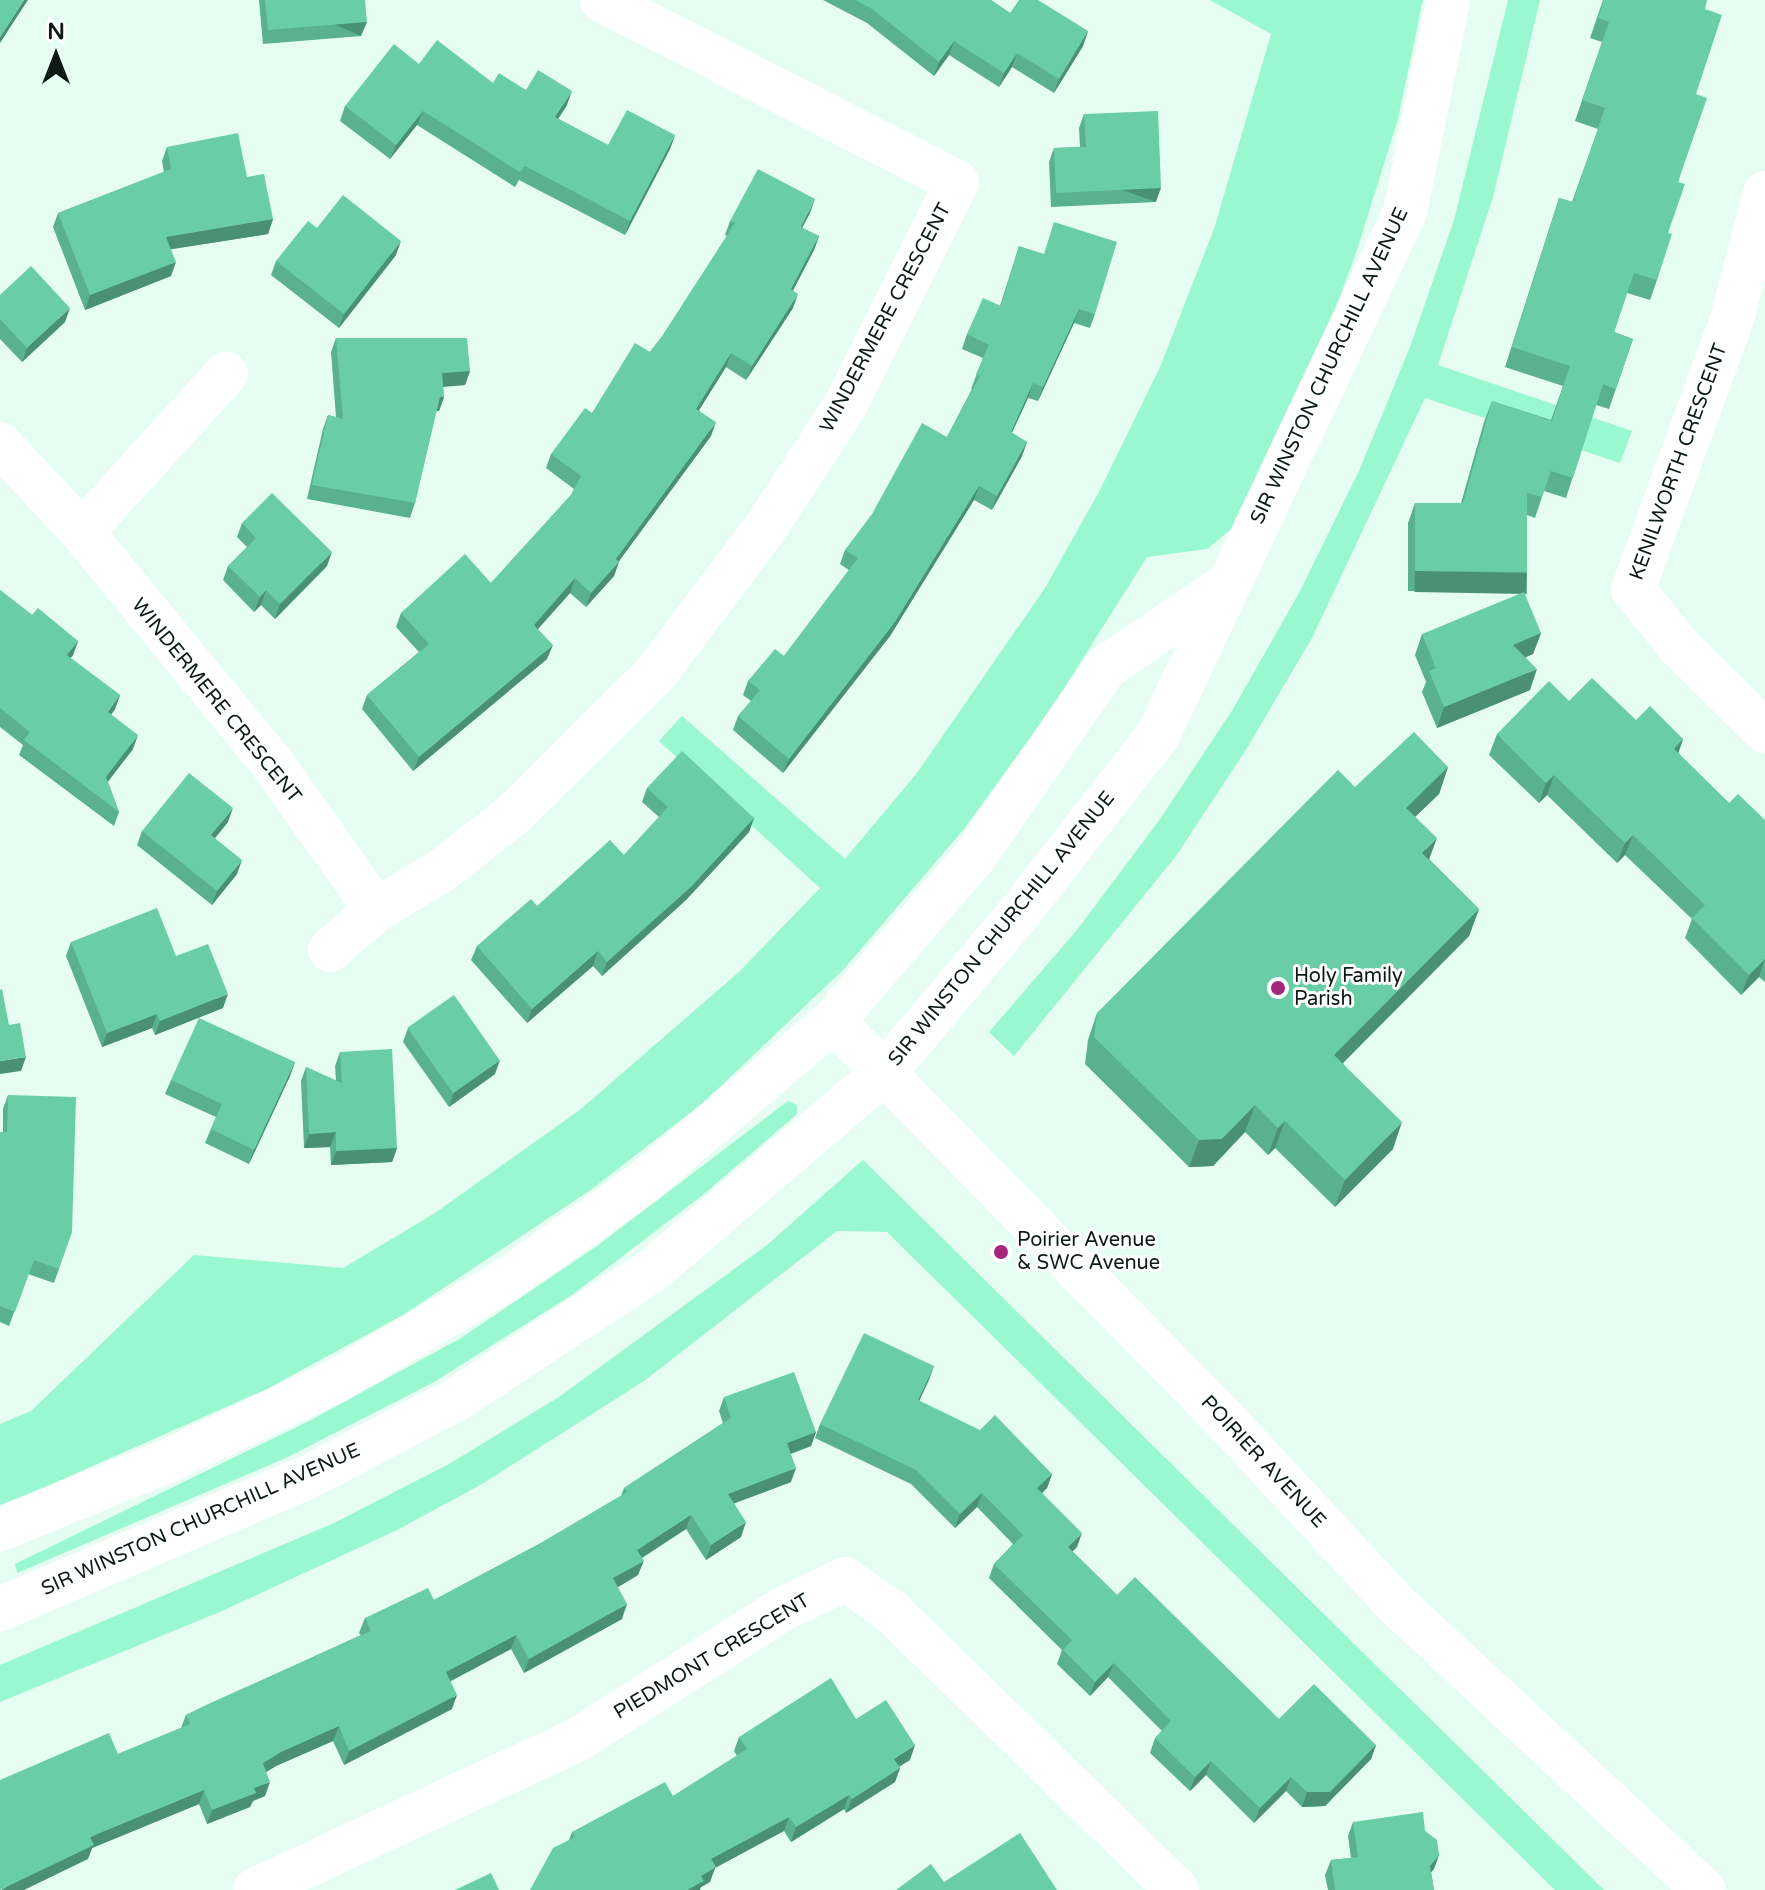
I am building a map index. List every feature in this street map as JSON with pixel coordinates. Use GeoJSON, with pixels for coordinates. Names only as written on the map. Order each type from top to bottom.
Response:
{"type":"FeatureCollection","features":[{"type":"Feature","properties":{"kind":"main road","name":"WINDERMERE CRESCENT"},"geometry":{"type":"LineString","coordinates":[[330,950],[376,910],[441,871],[515,813],[656,673],[766,527],[845,406],[957,182],[602,0]]}},
{"type":"Feature","properties":{"kind":"main road","name":"SIR WINSTON CHURCHILL AVENUE"},"geometry":{"type":"LineString","coordinates":[[0,1609],[306,1478],[457,1399],[654,1269],[886,1071],[1019,913],[1158,735],[1225,586],[1405,212],[1448,0]]}},
{"type":"Feature","properties":{"kind":"main road","name":"KENILWORTH CRESCENT"},"geometry":{"type":"LineString","coordinates":[[1765,193],[1732,319],[1633,589],[1678,645],[1765,731]]}},
{"type":"Feature","properties":{"kind":"main road"},"geometry":{"type":"LineString","coordinates":[[82,532],[226,374]]}},
{"type":"Feature","properties":{"kind":"main road","name":"WINDERMERE CRESCENT"},"geometry":{"type":"LineString","coordinates":[[0,444],[82,532],[171,647],[271,762],[376,910]]}},
{"type":"Feature","properties":{"kind":"main road"},"geometry":{"type":"LineString","coordinates":[[0,1529],[172,1459],[338,1380],[508,1279],[643,1183],[833,1021],[975,856],[1106,667],[1225,586]]}},
{"type":"Feature","properties":{"kind":"main road","name":"POIRIER AVENUE"},"geometry":{"type":"LineString","coordinates":[[833,1021],[886,1071],[1395,1603],[1704,1890]]}},
{"type":"Feature","properties":{"kind":"main road","name":"PIEDMONT CRESCENT"},"geometry":{"type":"LineString","coordinates":[[255,1890],[577,1740],[781,1610],[845,1579],[892,1612],[1177,1890]]}},
{"type":"Feature","properties":{"kind":"green space"},"geometry":{"type":"Polygon","coordinates":[[[1210,0],[1423,0],[1398,119],[1357,250],[1331,321],[1235,526],[1207,549],[1147,557],[1051,709],[964,829],[844,969],[704,1102],[592,1189],[403,1315],[267,1389],[0,1507],[0,1424],[31,1411],[194,1255],[343,1268],[435,1213],[581,1109],[740,971],[820,888],[659,741],[682,716],[845,859],[917,773],[1045,588],[1100,490],[1160,367],[1214,229],[1271,34],[1210,0]]]}},
{"type":"Feature","properties":{"kind":"green space"},"geometry":{"type":"Polygon","coordinates":[[[1508,0],[1540,0],[1493,197],[1438,365],[1632,431],[1620,463],[1425,398],[1312,638],[1247,748],[1176,856],[1014,1056],[989,1032],[1077,930],[1158,822],[1233,709],[1299,593],[1359,471],[1410,347],[1454,220],[1508,0]]]}},
{"type":"Feature","properties":{"kind":"green space"},"geometry":{"type":"Polygon","coordinates":[[[788,1101],[797,1105],[797,1114],[704,1194],[572,1295],[434,1382],[288,1457],[17,1573],[15,1564],[311,1420],[461,1338],[597,1246],[788,1101]]]}},
{"type":"Feature","properties":{"kind":"green space"},"geometry":{"type":"Polygon","coordinates":[[[863,1160],[1604,1890],[1555,1890],[887,1232],[837,1231],[644,1381],[482,1484],[397,1530],[222,1611],[0,1702],[0,1665],[334,1523],[449,1464],[559,1397],[767,1245],[863,1160]]]}},
{"type":"Feature","properties":{"kind":"building"},"geometry":{"type":"Polygon","coordinates":[[[0,0],[24,0],[0,37],[0,0]]]}},
{"type":"Feature","properties":{"kind":"building"},"geometry":{"type":"Polygon","coordinates":[[[265,0],[365,0],[367,22],[268,30],[265,0]]]}},
{"type":"Feature","properties":{"kind":"building"},"geometry":{"type":"Polygon","coordinates":[[[855,0],[991,0],[1010,13],[1019,0],[1038,0],[1088,31],[1059,79],[1017,53],[1004,73],[954,41],[939,62],[872,9],[855,0]]]}},
{"type":"Feature","properties":{"kind":"building"},"geometry":{"type":"Polygon","coordinates":[[[1604,0],[1707,0],[1705,9],[1722,15],[1696,94],[1707,98],[1678,182],[1685,184],[1668,233],[1672,234],[1657,280],[1634,273],[1614,332],[1633,339],[1616,389],[1603,384],[1573,478],[1551,471],[1542,497],[1527,493],[1527,572],[1415,571],[1415,503],[1463,503],[1492,401],[1552,421],[1570,366],[1512,347],[1559,198],[1573,202],[1605,108],[1582,100],[1609,22],[1598,18],[1604,0]]]}},
{"type":"Feature","properties":{"kind":"building"},"geometry":{"type":"Polygon","coordinates":[[[437,40],[493,83],[499,73],[526,90],[538,70],[572,91],[555,117],[608,145],[627,110],[675,135],[630,221],[525,166],[520,172],[423,111],[396,145],[345,106],[394,44],[419,64],[437,40]]]}},
{"type":"Feature","properties":{"kind":"building"},"geometry":{"type":"Polygon","coordinates":[[[1158,111],[1161,188],[1056,193],[1054,148],[1086,147],[1084,114],[1158,111]]]}},
{"type":"Feature","properties":{"kind":"building"},"geometry":{"type":"Polygon","coordinates":[[[238,133],[247,177],[264,174],[273,219],[166,237],[176,262],[90,295],[58,213],[171,169],[167,147],[238,133]]]}},
{"type":"Feature","properties":{"kind":"building"},"geometry":{"type":"Polygon","coordinates":[[[758,169],[815,199],[801,227],[819,236],[791,289],[798,294],[752,366],[731,353],[696,409],[716,422],[616,559],[619,562],[591,593],[575,578],[534,625],[553,645],[419,757],[367,695],[429,644],[401,613],[465,554],[491,583],[571,495],[581,476],[551,454],[585,408],[592,413],[635,343],[650,352],[663,335],[735,223],[730,221],[758,169]]]}},
{"type":"Feature","properties":{"kind":"building"},"geometry":{"type":"Polygon","coordinates":[[[343,195],[401,241],[344,314],[276,261],[308,221],[317,228],[343,195]]]}},
{"type":"Feature","properties":{"kind":"building"},"geometry":{"type":"Polygon","coordinates":[[[1054,222],[1117,242],[1095,314],[1079,309],[1043,387],[1033,383],[1011,432],[1027,442],[997,496],[979,486],[895,622],[789,759],[738,716],[760,690],[748,681],[775,649],[784,656],[858,558],[845,550],[872,514],[922,423],[947,437],[980,376],[976,374],[989,345],[967,334],[983,298],[1001,306],[1019,246],[1044,254],[1054,222]]]}},
{"type":"Feature","properties":{"kind":"building"},"geometry":{"type":"Polygon","coordinates":[[[31,266],[70,308],[27,348],[0,319],[0,295],[31,266]]]}},
{"type":"Feature","properties":{"kind":"building"},"geometry":{"type":"Polygon","coordinates":[[[336,338],[467,338],[470,371],[442,373],[444,397],[440,397],[415,503],[312,485],[328,415],[343,419],[336,338]]]}},
{"type":"Feature","properties":{"kind":"building"},"geometry":{"type":"Polygon","coordinates":[[[272,493],[332,552],[280,604],[266,590],[260,597],[228,566],[256,538],[242,523],[272,493]]]}},
{"type":"Feature","properties":{"kind":"building"},"geometry":{"type":"Polygon","coordinates":[[[0,590],[32,615],[38,608],[78,641],[67,655],[120,695],[108,712],[138,735],[106,777],[119,812],[24,740],[30,732],[0,708],[0,590]]]}},
{"type":"Feature","properties":{"kind":"building"},"geometry":{"type":"Polygon","coordinates":[[[1524,592],[1541,633],[1513,645],[1537,669],[1444,707],[1429,671],[1436,668],[1422,634],[1524,592]]]}},
{"type":"Feature","properties":{"kind":"building"},"geometry":{"type":"Polygon","coordinates":[[[1592,678],[1636,720],[1650,706],[1683,739],[1674,749],[1729,803],[1738,794],[1765,820],[1765,959],[1749,975],[1692,918],[1705,905],[1633,835],[1625,843],[1554,775],[1546,783],[1497,734],[1549,681],[1569,701],[1592,678]]]}},
{"type":"Feature","properties":{"kind":"building","name":"Holy Family Parish"},"geometry":{"type":"Polygon","coordinates":[[[1414,732],[1448,767],[1406,808],[1437,838],[1422,853],[1479,909],[1334,1055],[1402,1122],[1345,1180],[1285,1121],[1278,1128],[1255,1105],[1222,1139],[1199,1140],[1094,1037],[1097,1013],[1338,770],[1355,787],[1414,732]]]}},
{"type":"Feature","properties":{"kind":"building"},"geometry":{"type":"Polygon","coordinates":[[[682,751],[754,818],[692,886],[607,962],[598,951],[532,1009],[477,946],[531,899],[537,906],[610,840],[624,855],[668,807],[647,788],[682,751]]]}},
{"type":"Feature","properties":{"kind":"building"},"geometry":{"type":"Polygon","coordinates":[[[189,773],[233,808],[211,835],[242,860],[217,891],[142,831],[189,773]]]}},
{"type":"Feature","properties":{"kind":"building"},"geometry":{"type":"Polygon","coordinates":[[[157,908],[176,956],[208,944],[228,994],[160,1021],[157,1014],[107,1033],[71,942],[157,908]]]}},
{"type":"Feature","properties":{"kind":"building"},"geometry":{"type":"Polygon","coordinates":[[[2,989],[9,1025],[20,1023],[26,1057],[0,1061],[2,989]]]}},
{"type":"Feature","properties":{"kind":"building"},"geometry":{"type":"Polygon","coordinates":[[[454,995],[500,1061],[453,1093],[407,1028],[454,995]]]}},
{"type":"Feature","properties":{"kind":"building"},"geometry":{"type":"Polygon","coordinates":[[[199,1018],[295,1062],[254,1150],[211,1129],[222,1104],[171,1080],[199,1018]]]}},
{"type":"Feature","properties":{"kind":"building"},"geometry":{"type":"Polygon","coordinates":[[[392,1049],[397,1148],[336,1151],[336,1132],[309,1134],[306,1067],[342,1083],[340,1052],[392,1049]]]}},
{"type":"Feature","properties":{"kind":"building"},"geometry":{"type":"Polygon","coordinates":[[[8,1095],[76,1097],[72,1232],[59,1269],[34,1260],[15,1312],[0,1306],[0,1132],[7,1132],[8,1095]]]}},
{"type":"Feature","properties":{"kind":"building"},"geometry":{"type":"Polygon","coordinates":[[[864,1333],[934,1366],[918,1400],[980,1430],[995,1415],[1052,1474],[1037,1488],[1082,1533],[1068,1547],[1117,1595],[1135,1577],[1279,1719],[1314,1684],[1376,1745],[1330,1792],[1307,1792],[1291,1777],[1260,1808],[1211,1761],[1195,1777],[1155,1738],[1171,1721],[1114,1663],[1095,1682],[1063,1650],[1072,1640],[994,1564],[1023,1535],[982,1493],[960,1514],[916,1470],[820,1424],[864,1333]]]}},
{"type":"Feature","properties":{"kind":"building"},"geometry":{"type":"Polygon","coordinates":[[[794,1372],[816,1432],[787,1443],[796,1468],[728,1494],[746,1522],[711,1545],[691,1515],[637,1550],[644,1561],[613,1578],[627,1604],[529,1659],[516,1635],[446,1672],[457,1695],[349,1751],[339,1726],[263,1763],[270,1782],[254,1788],[256,1793],[212,1810],[204,1790],[90,1837],[94,1845],[0,1890],[0,1780],[109,1733],[118,1754],[190,1724],[186,1715],[206,1705],[371,1631],[365,1618],[428,1588],[434,1600],[541,1543],[627,1492],[624,1488],[731,1418],[724,1397],[794,1372]]]}},
{"type":"Feature","properties":{"kind":"building"},"geometry":{"type":"Polygon","coordinates":[[[831,1678],[856,1719],[886,1700],[915,1745],[894,1759],[900,1768],[852,1799],[849,1795],[796,1827],[789,1817],[711,1859],[716,1867],[701,1876],[704,1881],[687,1890],[530,1890],[553,1848],[575,1837],[572,1832],[665,1782],[673,1796],[747,1749],[739,1737],[831,1678]]]}},
{"type":"Feature","properties":{"kind":"building"},"geometry":{"type":"Polygon","coordinates":[[[1423,1812],[1425,1831],[1437,1840],[1439,1855],[1430,1866],[1434,1890],[1335,1890],[1331,1860],[1358,1857],[1353,1822],[1423,1812]]]}},
{"type":"Feature","properties":{"kind":"building"},"geometry":{"type":"Polygon","coordinates":[[[1020,1833],[1057,1890],[896,1890],[931,1864],[944,1882],[1020,1833]]]}},
{"type":"Feature","properties":{"kind":"building"},"geometry":{"type":"Polygon","coordinates":[[[491,1873],[499,1890],[455,1890],[491,1873]]]}},
{"type":"Feature","properties":{"kind":"place","name":"Holy Family Parish"},"geometry":{"type":"Point","coordinates":[1278,988]}},
{"type":"Feature","properties":{"kind":"place","name":"Poirier Avenue & SWC Avenue"},"geometry":{"type":"Point","coordinates":[1001,1252]}}]}
